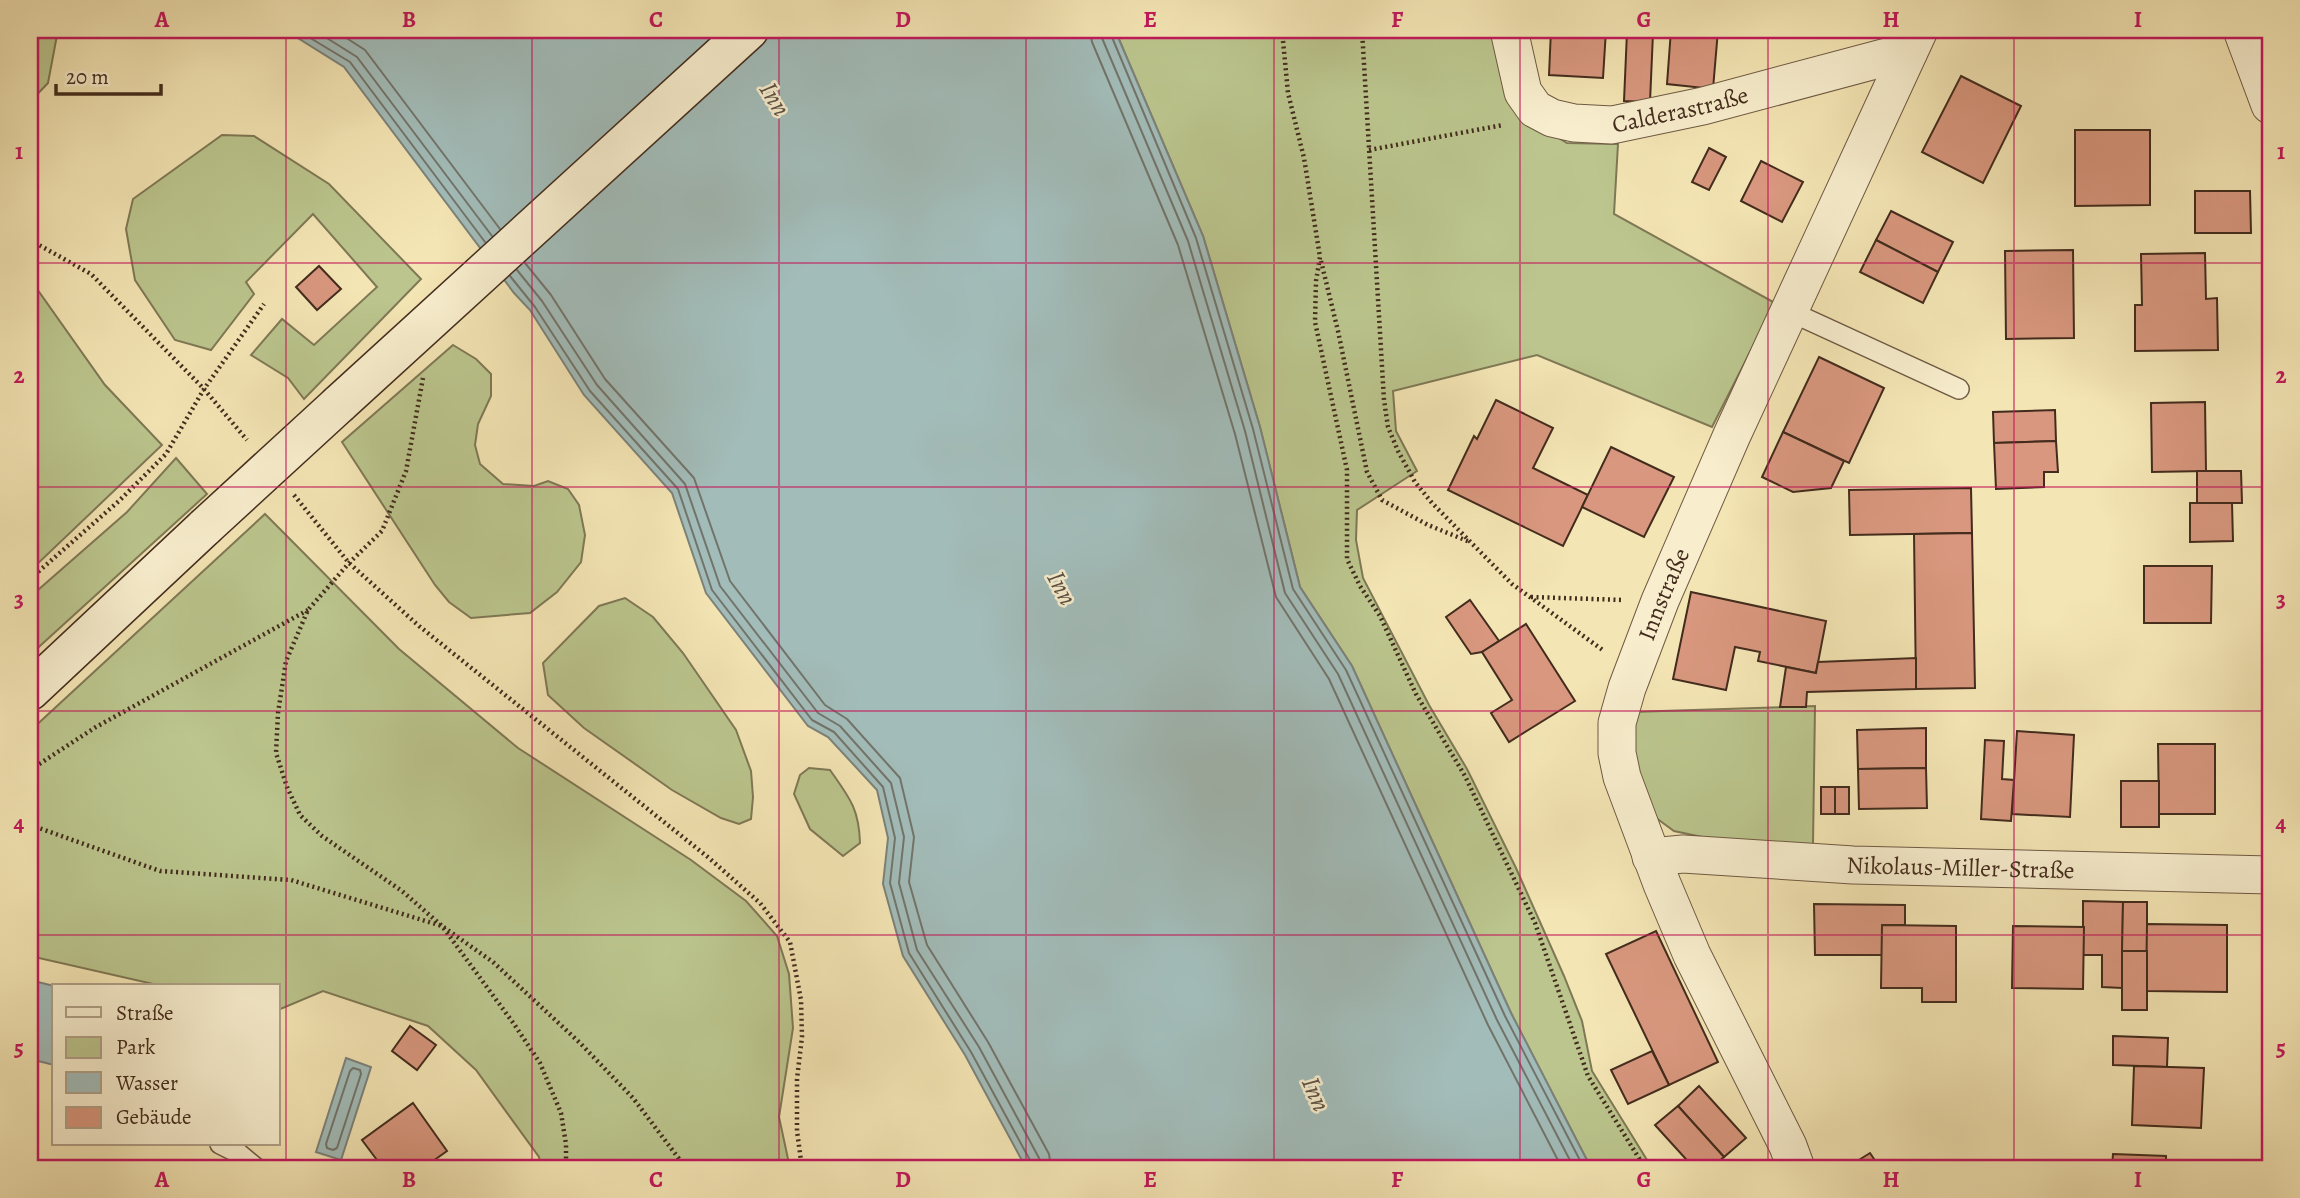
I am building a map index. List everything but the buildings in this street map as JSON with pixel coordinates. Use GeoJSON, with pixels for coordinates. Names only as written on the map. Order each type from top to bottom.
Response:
{"type":"FeatureCollection","features":[{"type":"Feature","properties":{"kind":"main road"},"geometry":{"type":"LineString","coordinates":[[30,691],[339,404],[418,354],[749,30]]}},
{"type":"Feature","properties":{"kind":"street","name":"Calderastraße"},"geometry":{"type":"LineString","coordinates":[[1509,30],[1522,92],[1535,109],[1552,118],[1574,123],[1612,125],[1703,106],[1914,40]]}},
{"type":"Feature","properties":{"kind":"street"},"geometry":{"type":"LineString","coordinates":[[2242,30],[2270,105]]}},
{"type":"Feature","properties":{"kind":"street","name":"Innstraße"},"geometry":{"type":"LineString","coordinates":[[1796,1168],[1788,1146],[1692,955],[1651,857],[1622,777],[1617,723],[1660,601],[1732,435],[1914,40]]}},
{"type":"Feature","properties":{"kind":"street","name":"Nikolaus-Miller-Straße"},"geometry":{"type":"LineString","coordinates":[[1651,857],[1683,855],[1853,865],[2270,875]]}},
{"type":"Feature","properties":{"kind":"lane"},"geometry":{"type":"LineString","coordinates":[[1789,310],[1959,389]]}},
{"type":"Feature","properties":{"kind":"lane"},"geometry":{"type":"LineString","coordinates":[[224,1146],[256,1168]]}},
{"type":"Feature","properties":{"kind":"path"},"geometry":{"type":"LineString","coordinates":[[1282,30],[1288,93],[1304,158],[1320,257],[1367,472],[1382,500],[1428,525],[1472,542]]}},
{"type":"Feature","properties":{"kind":"path"},"geometry":{"type":"LineString","coordinates":[[1362,30],[1384,400],[1388,427],[1415,482],[1512,584],[1633,672]]}},
{"type":"Feature","properties":{"kind":"path"},"geometry":{"type":"LineString","coordinates":[[1369,150],[1552,118]]}},
{"type":"Feature","properties":{"kind":"path"},"geometry":{"type":"LineString","coordinates":[[30,240],[91,275],[204,389],[256,450]]}},
{"type":"Feature","properties":{"kind":"path"},"geometry":{"type":"LineString","coordinates":[[1320,257],[1316,281],[1315,322],[1348,470],[1348,559],[1360,586],[1380,616],[1416,694],[1465,776],[1535,923],[1588,1076],[1645,1168]]}},
{"type":"Feature","properties":{"kind":"path"},"geometry":{"type":"LineString","coordinates":[[30,578],[119,501],[166,454],[204,389],[264,304]]}},
{"type":"Feature","properties":{"kind":"path"},"geometry":{"type":"LineString","coordinates":[[418,354],[406,471],[382,531],[349,563],[308,610],[286,661],[278,713],[276,753],[287,787],[300,815],[323,836],[402,891],[442,926],[494,962],[580,1043],[633,1098],[686,1168]]}},
{"type":"Feature","properties":{"kind":"path"},"geometry":{"type":"LineString","coordinates":[[290,490],[349,563],[419,626],[709,858],[760,903],[790,942],[802,1000],[802,1037],[797,1079],[797,1131],[802,1168]]}},
{"type":"Feature","properties":{"kind":"path"},"geometry":{"type":"LineString","coordinates":[[1530,597],[1660,601]]}},
{"type":"Feature","properties":{"kind":"path"},"geometry":{"type":"LineString","coordinates":[[30,770],[96,727],[308,610]]}},
{"type":"Feature","properties":{"kind":"path"},"geometry":{"type":"LineString","coordinates":[[30,829],[36,827],[160,871],[291,880],[442,926],[540,1063],[561,1113],[566,1144],[566,1168]]}},
{"type":"Feature","properties":{"kind":"green space"},"geometry":{"type":"Polygon","coordinates":[[[30,30],[58,30],[48,83],[30,102],[30,30]]]}},
{"type":"Feature","properties":{"kind":"green space"},"geometry":{"type":"Polygon","coordinates":[[[1115,30],[1501,30],[1529,120],[1567,143],[1618,144],[1614,214],[1775,303],[1712,427],[1537,355],[1393,391],[1396,431],[1417,471],[1357,510],[1356,540],[1363,578],[1429,705],[1467,769],[1516,868],[1582,1021],[1592,1071],[1652,1168],[1591,1168],[1511,1013],[1352,666],[1300,587],[1260,427],[1203,236],[1115,30]]]}},
{"type":"Feature","properties":{"kind":"green space"},"geometry":{"type":"Polygon","coordinates":[[[222,135],[254,136],[329,184],[421,279],[304,399],[288,378],[251,355],[282,319],[314,345],[377,287],[313,214],[246,282],[254,294],[211,350],[175,340],[135,280],[126,229],[133,199],[222,135]]]}},
{"type":"Feature","properties":{"kind":"green space"},"geometry":{"type":"Polygon","coordinates":[[[30,284],[37,289],[105,385],[162,445],[31,570],[30,284]]]}},
{"type":"Feature","properties":{"kind":"green space"},"geometry":{"type":"Polygon","coordinates":[[[453,345],[476,359],[491,374],[491,396],[478,424],[475,445],[480,464],[503,484],[534,486],[548,481],[568,489],[579,505],[585,535],[581,562],[557,592],[530,613],[471,618],[449,602],[435,585],[342,442],[453,345]]]}},
{"type":"Feature","properties":{"kind":"green space"},"geometry":{"type":"Polygon","coordinates":[[[176,458],[207,494],[30,655],[30,597],[127,512],[176,458]]]}},
{"type":"Feature","properties":{"kind":"green space"},"geometry":{"type":"Polygon","coordinates":[[[265,514],[399,649],[518,748],[691,860],[746,901],[777,936],[789,974],[793,1028],[779,1117],[788,1159],[793,1168],[541,1168],[539,1157],[476,1070],[428,1026],[323,991],[280,1009],[280,984],[153,984],[30,956],[30,731],[265,514]]]}},
{"type":"Feature","properties":{"kind":"green space"},"geometry":{"type":"Polygon","coordinates":[[[625,598],[653,617],[683,653],[736,730],[751,771],[751,819],[739,824],[721,818],[672,790],[584,728],[548,695],[543,663],[599,606],[625,598]]]}},
{"type":"Feature","properties":{"kind":"green space"},"geometry":{"type":"Polygon","coordinates":[[[1815,706],[1813,845],[1707,838],[1674,831],[1652,815],[1632,750],[1631,712],[1815,706]]]}},
{"type":"Feature","properties":{"kind":"green space"},"geometry":{"type":"Polygon","coordinates":[[[809,768],[830,770],[848,796],[855,812],[860,843],[843,856],[810,829],[794,794],[800,775],[809,768]]]}},
{"type":"Feature","properties":{"kind":"water","name":"Inn"},"geometry":{"type":"Polygon","coordinates":[[[285,30],[1115,30],[1203,236],[1260,427],[1300,587],[1352,666],[1511,1013],[1591,1168],[1026,1168],[965,1055],[903,956],[883,884],[888,838],[877,790],[828,737],[808,726],[706,593],[672,493],[584,395],[530,310],[514,293],[344,67],[285,30]]]}},
{"type":"Feature","properties":{"kind":"water"},"geometry":{"type":"Polygon","coordinates":[[[30,980],[52,986],[52,1064],[30,1059],[30,980]]]}},
{"type":"Feature","properties":{"kind":"water"},"geometry":{"type":"Polygon","coordinates":[[[346,1058],[371,1067],[341,1160],[316,1152],[346,1058]]]}}]}
